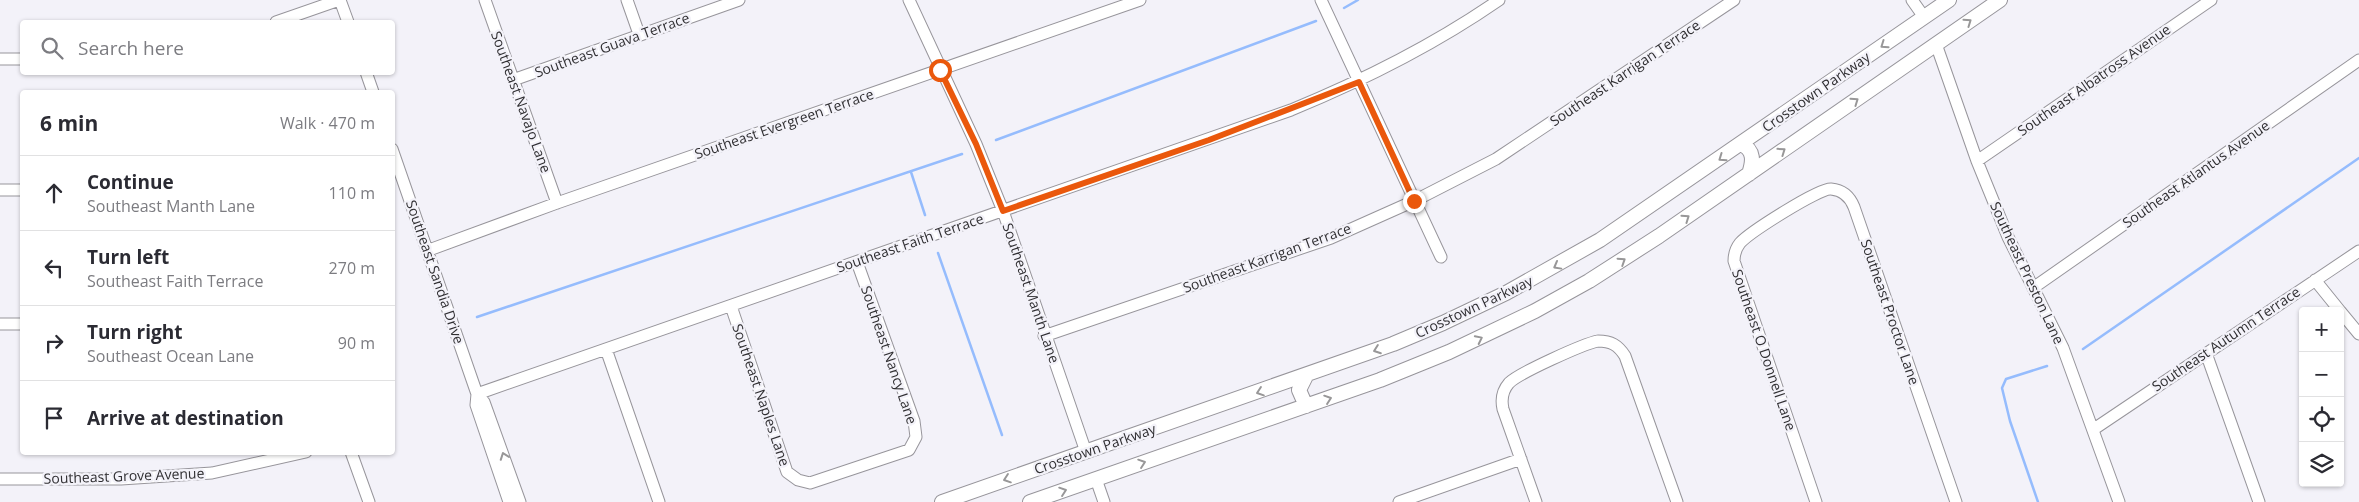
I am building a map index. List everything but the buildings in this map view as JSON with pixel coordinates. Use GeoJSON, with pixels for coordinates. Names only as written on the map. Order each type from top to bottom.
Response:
{"type":"FeatureCollection","features":[{"type":"Feature","properties":{"kind":"main road","name":"Crosstown Parkway"},"geometry":{"type":"LineString","coordinates":[[942,502],[1306,376],[1443,323],[1538,276],[1608,235],[1949,0]]}},
{"type":"Feature","properties":{"kind":"main road","name":"Crosstown Parkway"},"geometry":{"type":"LineString","coordinates":[[1030,502],[1424,363],[1535,312],[1614,266],[2000,0]]}},
{"type":"Feature","properties":{"kind":"main road"},"geometry":{"type":"LineString","coordinates":[[1741,144],[1746,146],[1752,154],[1753,160],[1748,174]]}},
{"type":"Feature","properties":{"kind":"main road"},"geometry":{"type":"LineString","coordinates":[[1306,376],[1299,390],[1306,406]]}},
{"type":"Feature","properties":{"kind":"street"},"geometry":{"type":"LineString","coordinates":[[282,20],[340,0],[347,20]]}},
{"type":"Feature","properties":{"kind":"street","name":"Southeast Navajo Lane"},"geometry":{"type":"LineString","coordinates":[[485,0],[557,203]]}},
{"type":"Feature","properties":{"kind":"street"},"geometry":{"type":"LineString","coordinates":[[627,0],[639,34]]}},
{"type":"Feature","properties":{"kind":"street","name":"Southeast Guava Terrace"},"geometry":{"type":"LineString","coordinates":[[513,80],[739,0]]}},
{"type":"Feature","properties":{"kind":"street","name":"Southeast Manth Lane"},"geometry":{"type":"LineString","coordinates":[[909,0],[976,144],[1003,211],[1044,336],[1086,452]]}},
{"type":"Feature","properties":{"kind":"street","name":"Southeast Evergreen Terrace"},"geometry":{"type":"LineString","coordinates":[[429,250],[557,203],[1140,0]]}},
{"type":"Feature","properties":{"kind":"street"},"geometry":{"type":"LineString","coordinates":[[1321,0],[1441,257]]}},
{"type":"Feature","properties":{"kind":"street","name":"Southeast Faith Terrace"},"geometry":{"type":"LineString","coordinates":[[477,394],[1209,140],[1359,82],[1464,24],[1499,0]]}},
{"type":"Feature","properties":{"kind":"street","name":"Southeast Karrigan Terrace"},"geometry":{"type":"LineString","coordinates":[[1044,336],[1331,238],[1414,201],[1496,159],[1734,0]]}},
{"type":"Feature","properties":{"kind":"street"},"geometry":{"type":"LineString","coordinates":[[1912,0],[1924,17]]}},
{"type":"Feature","properties":{"kind":"street","name":"Southeast Albatross Avenue"},"geometry":{"type":"LineString","coordinates":[[1977,161],[2211,0]]}},
{"type":"Feature","properties":{"kind":"street","name":"Southeast Preston Lane"},"geometry":{"type":"LineString","coordinates":[[1936,44],[1977,161],[2008,237],[2063,348],[2119,502]]}},
{"type":"Feature","properties":{"kind":"street"},"geometry":{"type":"LineString","coordinates":[[0,59],[20,59]]}},
{"type":"Feature","properties":{"kind":"street","name":"Southeast Atlantus Avenue"},"geometry":{"type":"LineString","coordinates":[[2033,288],[2359,60]]}},
{"type":"Feature","properties":{"kind":"street"},"geometry":{"type":"LineString","coordinates":[[367,75],[371,90]]}},
{"type":"Feature","properties":{"kind":"street","name":"Southeast Sandia Drive"},"geometry":{"type":"LineString","coordinates":[[395,157],[429,250],[477,394],[484,402],[520,502]]}},
{"type":"Feature","properties":{"kind":"street"},"geometry":{"type":"LineString","coordinates":[[0,190],[20,190]]}},
{"type":"Feature","properties":{"kind":"street","name":"Southeast Proctor Lane"},"geometry":{"type":"LineString","coordinates":[[1780,216],[1822,190],[1838,190],[1851,200],[1956,502]]}},
{"type":"Feature","properties":{"kind":"street","name":"Southeast O Donnell Lane"},"geometry":{"type":"LineString","coordinates":[[1780,216],[1740,243],[1734,261],[1816,502]]}},
{"type":"Feature","properties":{"kind":"street","name":"Southeast Autumn Terrace"},"geometry":{"type":"LineString","coordinates":[[2094,429],[2359,251]]}},
{"type":"Feature","properties":{"kind":"street","name":"Southeast Nancy Lane"},"geometry":{"type":"LineString","coordinates":[[798,480],[810,483],[909,450],[916,437],[914,421],[856,262]]}},
{"type":"Feature","properties":{"kind":"street"},"geometry":{"type":"LineString","coordinates":[[2315,280],[2337,307]]}},
{"type":"Feature","properties":{"kind":"street","name":"Southeast Naples Lane"},"geometry":{"type":"LineString","coordinates":[[731,306],[787,472],[798,480]]}},
{"type":"Feature","properties":{"kind":"street"},"geometry":{"type":"LineString","coordinates":[[2344,316],[2359,334]]}},
{"type":"Feature","properties":{"kind":"street"},"geometry":{"type":"LineString","coordinates":[[0,324],[20,324]]}},
{"type":"Feature","properties":{"kind":"street"},"geometry":{"type":"LineString","coordinates":[[1536,502],[1520,459],[1504,409],[1502,396],[1510,382],[1598,341],[1606,341],[1621,349],[1625,356],[1677,502]]}},
{"type":"Feature","properties":{"kind":"street"},"geometry":{"type":"LineString","coordinates":[[606,349],[659,502]]}},
{"type":"Feature","properties":{"kind":"street"},"geometry":{"type":"LineString","coordinates":[[2206,353],[2259,502]]}},
{"type":"Feature","properties":{"kind":"street","name":"Southeast Sandia Drive"},"geometry":{"type":"LineString","coordinates":[[477,394],[476,405],[509,502]]}},
{"type":"Feature","properties":{"kind":"street","name":"Southeast Grove Avenue"},"geometry":{"type":"LineString","coordinates":[[0,479],[121,479],[212,473],[293,455]]}},
{"type":"Feature","properties":{"kind":"street"},"geometry":{"type":"LineString","coordinates":[[351,455],[369,502]]}},
{"type":"Feature","properties":{"kind":"street"},"geometry":{"type":"LineString","coordinates":[[1399,502],[1520,459]]}},
{"type":"Feature","properties":{"kind":"street"},"geometry":{"type":"LineString","coordinates":[[1096,479],[1104,502]]}},
{"type":"Feature","properties":{"kind":"waterway"},"geometry":{"type":"LineString","coordinates":[[1344,8],[1358,0]]}},
{"type":"Feature","properties":{"kind":"waterway"},"geometry":{"type":"LineString","coordinates":[[996,140],[1316,21]]}},
{"type":"Feature","properties":{"kind":"waterway"},"geometry":{"type":"LineString","coordinates":[[477,317],[962,154]]}},
{"type":"Feature","properties":{"kind":"waterway"},"geometry":{"type":"LineString","coordinates":[[2083,349],[2359,158]]}},
{"type":"Feature","properties":{"kind":"waterway"},"geometry":{"type":"LineString","coordinates":[[911,172],[925,215]]}},
{"type":"Feature","properties":{"kind":"waterway"},"geometry":{"type":"LineString","coordinates":[[938,253],[1002,435]]}},
{"type":"Feature","properties":{"kind":"waterway"},"geometry":{"type":"LineString","coordinates":[[2038,502],[2010,421],[2002,388],[2006,379],[2047,366]]}},
{"type":"Feature","properties":{"kind":"route"},"geometry":{"type":"LineString","coordinates":[[940,70],[976,144],[1003,211],[1209,140],[1291,110],[1359,82],[1414,201]]}}]}
